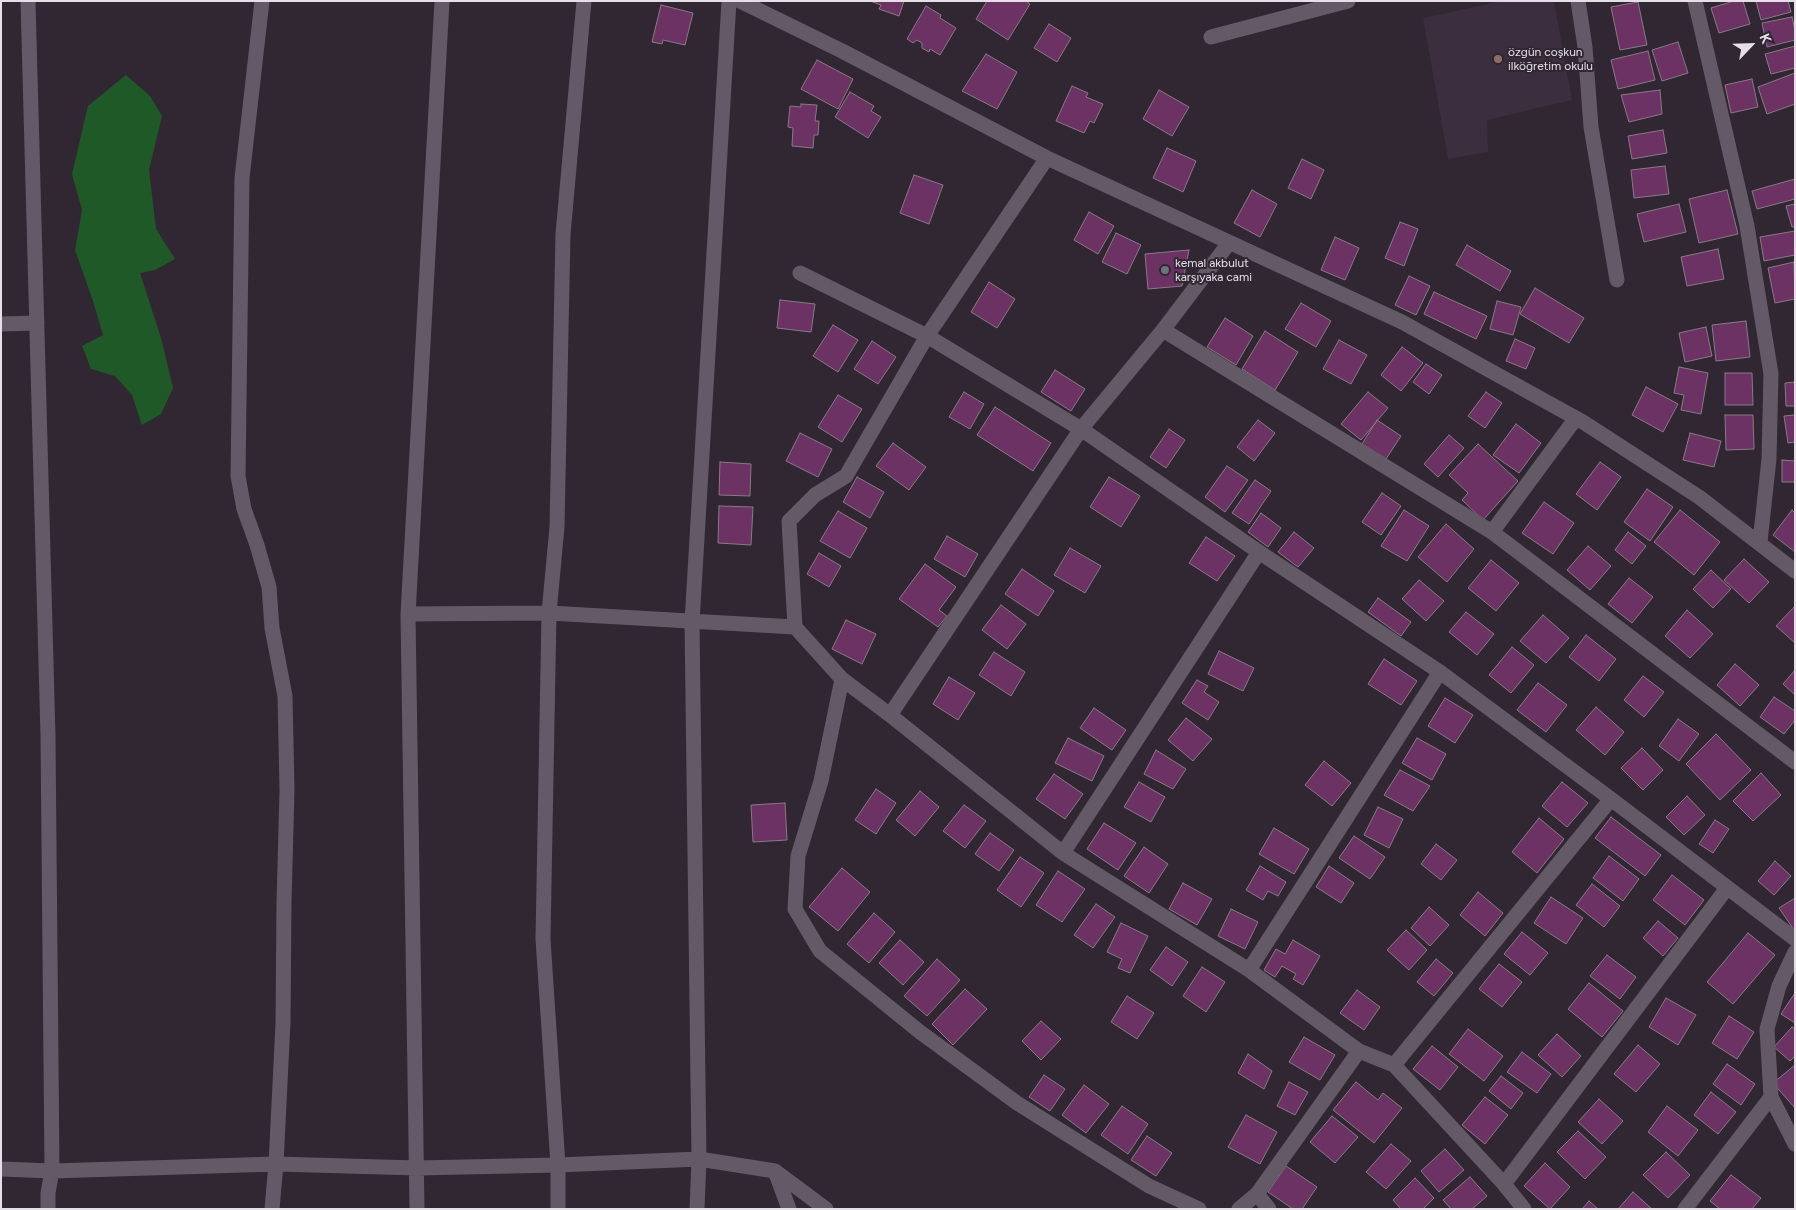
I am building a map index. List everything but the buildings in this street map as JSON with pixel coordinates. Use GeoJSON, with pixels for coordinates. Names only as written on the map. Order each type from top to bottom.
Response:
{"type":"FeatureCollection","features":[{"type":"Feature","properties":{"kind":"street"},"geometry":{"type":"LineString","coordinates":[[28,1],[48,736],[52,1171],[48,1193],[48,1209]]}},
{"type":"Feature","properties":{"kind":"street"},"geometry":{"type":"LineString","coordinates":[[262,1],[242,178],[238,476],[244,509],[269,587],[272,628],[285,696],[287,790],[283,1023],[272,1209]]}},
{"type":"Feature","properties":{"kind":"street"},"geometry":{"type":"LineString","coordinates":[[417,1209],[418,1168],[408,614],[442,1]]}},
{"type":"Feature","properties":{"kind":"street"},"geometry":{"type":"LineString","coordinates":[[558,1209],[558,1165],[543,939],[549,613],[557,527],[563,234],[584,1]]}},
{"type":"Feature","properties":{"kind":"street"},"geometry":{"type":"LineString","coordinates":[[697,1209],[699,1159],[692,622],[729,1]]}},
{"type":"Feature","properties":{"kind":"street"},"geometry":{"type":"LineString","coordinates":[[740,1],[842,51],[1047,158],[1402,322],[1576,418],[1699,497],[1760,542],[1795,571]]}},
{"type":"Feature","properties":{"kind":"street"},"geometry":{"type":"LineString","coordinates":[[1211,37],[1348,1]]}},
{"type":"Feature","properties":{"kind":"street"},"geometry":{"type":"LineString","coordinates":[[1578,1],[1585,47],[1591,127],[1617,280]]}},
{"type":"Feature","properties":{"kind":"street"},"geometry":{"type":"LineString","coordinates":[[1695,1],[1746,226],[1770,374],[1769,459],[1760,542]]}},
{"type":"Feature","properties":{"kind":"street"},"geometry":{"type":"LineString","coordinates":[[1047,158],[927,336],[846,476],[815,495],[789,521],[795,627],[842,679],[890,715],[1063,854],[1249,970],[1359,1051],[1394,1065],[1504,1184],[1524,1209]]}},
{"type":"Feature","properties":{"kind":"street"},"geometry":{"type":"LineString","coordinates":[[890,715],[1081,429],[1163,330],[1229,243]]}},
{"type":"Feature","properties":{"kind":"street"},"geometry":{"type":"LineString","coordinates":[[800,273],[927,336],[1081,429],[1259,552],[1440,672],[1795,939]]}},
{"type":"Feature","properties":{"kind":"street"},"geometry":{"type":"LineString","coordinates":[[1,324],[37,323]]}},
{"type":"Feature","properties":{"kind":"street"},"geometry":{"type":"LineString","coordinates":[[1163,330],[1492,532],[1795,762]]}},
{"type":"Feature","properties":{"kind":"street"},"geometry":{"type":"LineString","coordinates":[[1492,532],[1576,418]]}},
{"type":"Feature","properties":{"kind":"street"},"geometry":{"type":"LineString","coordinates":[[1063,854],[1259,552]]}},
{"type":"Feature","properties":{"kind":"street"},"geometry":{"type":"LineString","coordinates":[[408,614],[549,613],[795,627]]}},
{"type":"Feature","properties":{"kind":"street"},"geometry":{"type":"LineString","coordinates":[[1249,970],[1440,672]]}},
{"type":"Feature","properties":{"kind":"street"},"geometry":{"type":"LineString","coordinates":[[842,679],[821,781],[798,856],[795,909],[820,951],[920,1032],[1017,1103],[1149,1186],[1199,1209]]}},
{"type":"Feature","properties":{"kind":"street"},"geometry":{"type":"LineString","coordinates":[[1394,1065],[1610,799]]}},
{"type":"Feature","properties":{"kind":"street"},"geometry":{"type":"LineString","coordinates":[[1504,1184],[1727,888]]}},
{"type":"Feature","properties":{"kind":"street"},"geometry":{"type":"LineString","coordinates":[[1795,952],[1779,986],[1767,1029],[1771,1097],[1795,1144]]}},
{"type":"Feature","properties":{"kind":"street"},"geometry":{"type":"LineString","coordinates":[[1239,1209],[1257,1194],[1359,1051]]}},
{"type":"Feature","properties":{"kind":"street"},"geometry":{"type":"LineString","coordinates":[[1685,1209],[1771,1097]]}},
{"type":"Feature","properties":{"kind":"street"},"geometry":{"type":"LineString","coordinates":[[1,1169],[52,1171],[276,1164],[418,1168],[699,1159],[775,1171],[826,1209]]}},
{"type":"Feature","properties":{"kind":"street"},"geometry":{"type":"LineString","coordinates":[[775,1171],[788,1209]]}},
{"type":"Feature","properties":{"kind":"street"},"geometry":{"type":"LineString","coordinates":[[1257,1194],[1269,1209]]}},
{"type":"Feature","properties":{"kind":"shaded area","name":"özgün coşkun ilköğretim okulu"},"geometry":{"type":"Polygon","coordinates":[[[1502,1],[1554,1],[1572,100],[1487,120],[1488,152],[1448,159],[1423,18],[1502,1]]]}},
{"type":"Feature","properties":{"kind":"green space"},"geometry":{"type":"Polygon","coordinates":[[[126,75],[150,96],[162,116],[149,170],[156,229],[175,259],[155,270],[140,273],[161,338],[173,388],[161,414],[142,425],[132,395],[115,376],[91,369],[82,346],[103,335],[75,250],[82,210],[72,174],[88,106],[126,75]]]}},
{"type":"Feature","properties":{"kind":"place","name":"özgün coşkun ilköğretim okulu"},"geometry":{"type":"Point","coordinates":[1498,59]}},
{"type":"Feature","properties":{"kind":"place","name":"kemal akbulut karşıyaka cami"},"geometry":{"type":"Point","coordinates":[1165,270]}}]}
